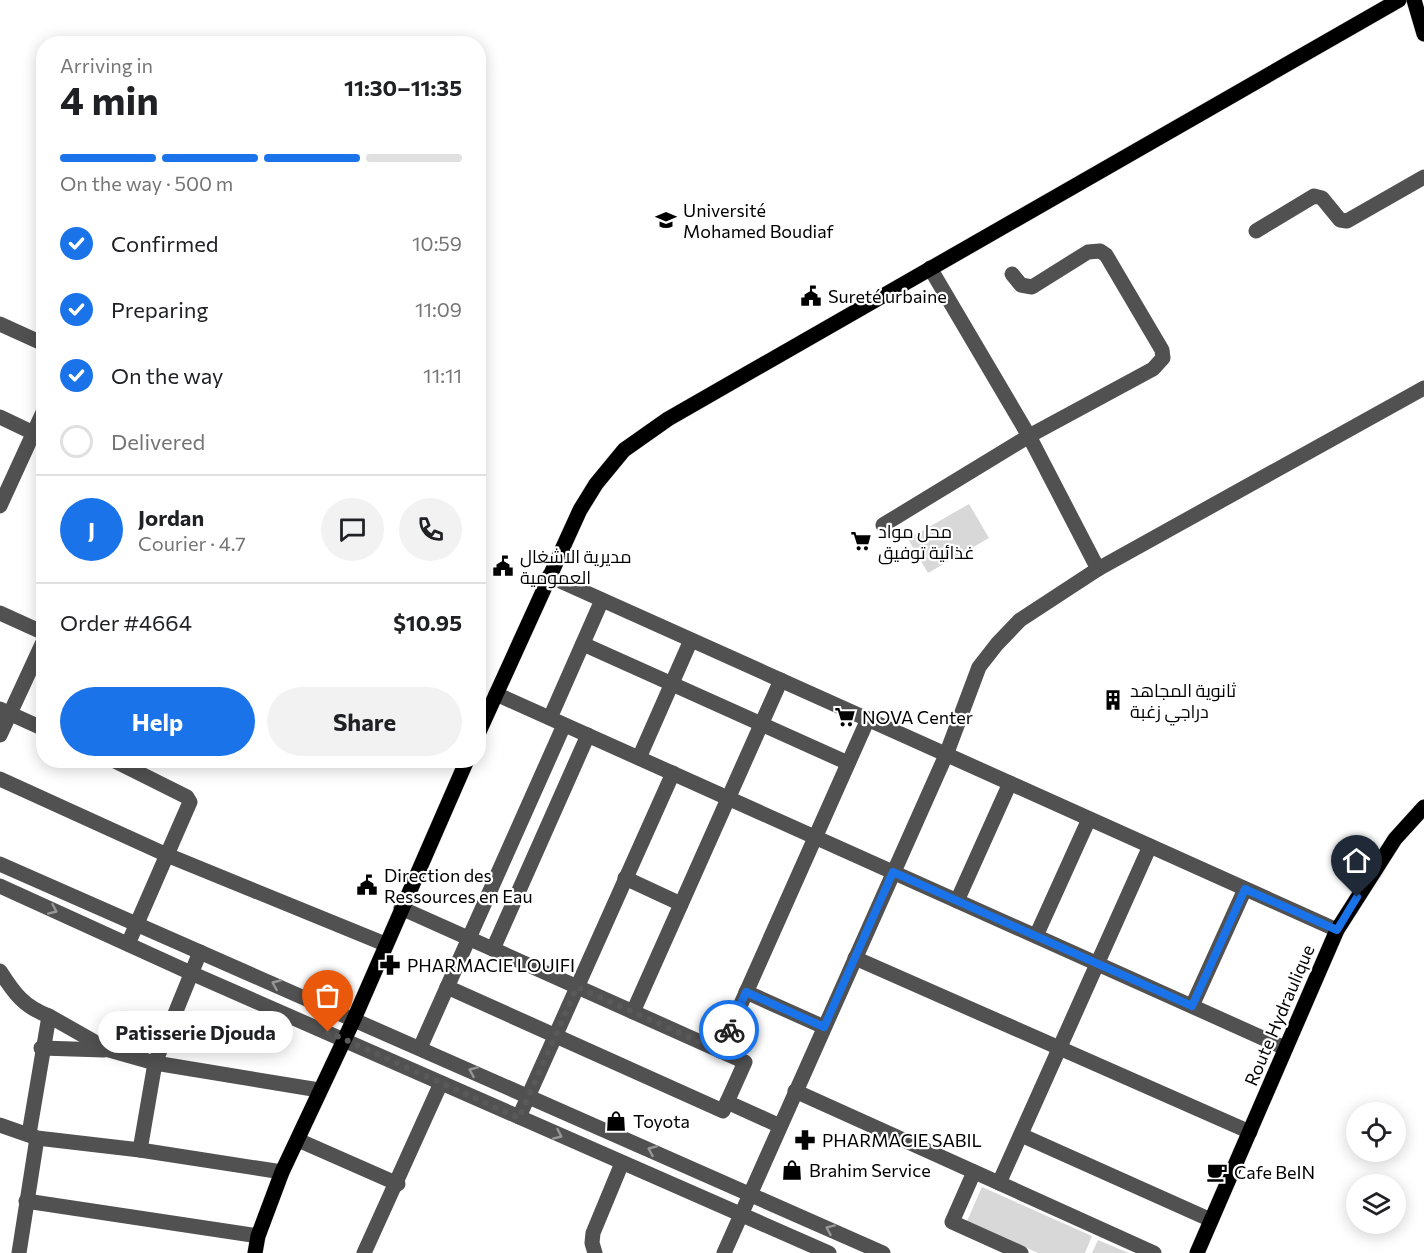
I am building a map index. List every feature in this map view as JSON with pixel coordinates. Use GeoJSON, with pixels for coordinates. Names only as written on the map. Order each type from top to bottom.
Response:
{"type":"FeatureCollection","features":[{"type":"Feature","properties":{"kind":"main road"},"geometry":{"type":"LineString","coordinates":[[486,709],[496,694],[580,510],[596,484],[624,450],[668,419],[1399,0]]}},
{"type":"Feature","properties":{"kind":"main road"},"geometry":{"type":"LineString","coordinates":[[1414,0],[1424,34]]}},
{"type":"Feature","properties":{"kind":"main road"},"geometry":{"type":"LineString","coordinates":[[255,1253],[258,1236],[282,1172],[354,1019],[463,768]]}},
{"type":"Feature","properties":{"kind":"main road","name":"Route Hydraulique"},"geometry":{"type":"LineString","coordinates":[[1197,1253],[1337,930],[1395,839],[1424,807]]}},
{"type":"Feature","properties":{"kind":"street"},"geometry":{"type":"LineString","coordinates":[[1256,231],[1314,196],[1322,198],[1340,220],[1347,221],[1424,177]]}},
{"type":"Feature","properties":{"kind":"street"},"geometry":{"type":"LineString","coordinates":[[883,525],[1029,436],[1153,369],[1163,358],[1162,350],[1106,255],[1100,251],[1088,252],[1032,287],[1021,285],[1012,274]]}},
{"type":"Feature","properties":{"kind":"street"},"geometry":{"type":"LineString","coordinates":[[930,268],[1029,436],[1098,569]]}},
{"type":"Feature","properties":{"kind":"street"},"geometry":{"type":"LineString","coordinates":[[0,324],[36,340]]}},
{"type":"Feature","properties":{"kind":"street"},"geometry":{"type":"LineString","coordinates":[[724,1253],[946,754],[979,667],[997,644],[1020,620],[1098,569],[1424,388]]}},
{"type":"Feature","properties":{"kind":"street"},"geometry":{"type":"LineString","coordinates":[[0,417],[36,434]]}},
{"type":"Feature","properties":{"kind":"street"},"geometry":{"type":"LineString","coordinates":[[0,506],[36,439]]}},
{"type":"Feature","properties":{"kind":"street"},"geometry":{"type":"LineString","coordinates":[[549,576],[1337,930]]}},
{"type":"Feature","properties":{"kind":"street"},"geometry":{"type":"LineString","coordinates":[[550,718],[602,600]]}},
{"type":"Feature","properties":{"kind":"street"},"geometry":{"type":"LineString","coordinates":[[0,614],[36,630]]}},
{"type":"Feature","properties":{"kind":"street"},"geometry":{"type":"LineString","coordinates":[[639,758],[691,640]]}},
{"type":"Feature","properties":{"kind":"street"},"geometry":{"type":"LineString","coordinates":[[583,644],[848,763]]}},
{"type":"Feature","properties":{"kind":"street"},"geometry":{"type":"LineString","coordinates":[[0,735],[5,711],[36,655]]}},
{"type":"Feature","properties":{"kind":"street"},"geometry":{"type":"LineString","coordinates":[[633,1012],[781,681]]}},
{"type":"Feature","properties":{"kind":"street"},"geometry":{"type":"LineString","coordinates":[[496,694],[1285,1048]]}},
{"type":"Feature","properties":{"kind":"street"},"geometry":{"type":"LineString","coordinates":[[5,711],[36,725]]}},
{"type":"Feature","properties":{"kind":"street"},"geometry":{"type":"LineString","coordinates":[[720,1051],[868,719]]}},
{"type":"Feature","properties":{"kind":"street"},"geometry":{"type":"LineString","coordinates":[[420,1048],[564,724]]}},
{"type":"Feature","properties":{"kind":"street"},"geometry":{"type":"LineString","coordinates":[[493,949],[588,735]]}},
{"type":"Feature","properties":{"kind":"street"},"geometry":{"type":"LineString","coordinates":[[128,944],[190,802],[187,797],[129,768]]}},
{"type":"Feature","properties":{"kind":"street"},"geometry":{"type":"LineString","coordinates":[[519,1118],[673,773]]}},
{"type":"Feature","properties":{"kind":"street"},"geometry":{"type":"LineString","coordinates":[[0,779],[167,855],[385,944]]}},
{"type":"Feature","properties":{"kind":"street"},"geometry":{"type":"LineString","coordinates":[[957,901],[1010,783]]}},
{"type":"Feature","properties":{"kind":"street"},"geometry":{"type":"LineString","coordinates":[[1036,936],[1089,819]]}},
{"type":"Feature","properties":{"kind":"street"},"geometry":{"type":"LineString","coordinates":[[999,1183],[1150,846]]}},
{"type":"Feature","properties":{"kind":"street"},"geometry":{"type":"LineString","coordinates":[[0,864],[749,1194],[851,1246],[883,1253]]}},
{"type":"Feature","properties":{"kind":"street"},"geometry":{"type":"LineString","coordinates":[[626,878],[681,904]]}},
{"type":"Feature","properties":{"kind":"street"},"geometry":{"type":"LineString","coordinates":[[0,886],[190,973],[829,1253]]}},
{"type":"Feature","properties":{"kind":"street"},"geometry":{"type":"LineString","coordinates":[[1192,1006],[1245,889]]}},
{"type":"Feature","properties":{"kind":"street"},"geometry":{"type":"LineString","coordinates":[[401,908],[745,1062],[723,1111],[447,987]]}},
{"type":"Feature","properties":{"kind":"street"},"geometry":{"type":"LineString","coordinates":[[140,1150],[155,1063],[200,952]]}},
{"type":"Feature","properties":{"kind":"street"},"geometry":{"type":"LineString","coordinates":[[855,958],[1059,1050],[1250,1132]]}},
{"type":"Feature","properties":{"kind":"street"},"geometry":{"type":"LineString","coordinates":[[0,971],[14,994],[29,1008],[49,1016],[109,1050],[155,1063],[319,1090]]}},
{"type":"Feature","properties":{"kind":"street"},"geometry":{"type":"LineString","coordinates":[[746,992],[824,1027]]}},
{"type":"Feature","properties":{"kind":"street"},"geometry":{"type":"LineString","coordinates":[[19,1253],[41,1048],[49,1016]]}},
{"type":"Feature","properties":{"kind":"street"},"geometry":{"type":"LineString","coordinates":[[41,1048],[109,1050]]}},
{"type":"Feature","properties":{"kind":"street"},"geometry":{"type":"LineString","coordinates":[[368,1252],[441,1083]]}},
{"type":"Feature","properties":{"kind":"street"},"geometry":{"type":"LineString","coordinates":[[795,1091],[1154,1253]]}},
{"type":"Feature","properties":{"kind":"street"},"geometry":{"type":"LineString","coordinates":[[727,1102],[780,1126]]}},
{"type":"Feature","properties":{"kind":"street"},"geometry":{"type":"LineString","coordinates":[[0,1125],[33,1136],[282,1172]]}},
{"type":"Feature","properties":{"kind":"street"},"geometry":{"type":"LineString","coordinates":[[1021,1135],[1211,1220]]}},
{"type":"Feature","properties":{"kind":"street"},"geometry":{"type":"LineString","coordinates":[[298,1140],[398,1184]]}},
{"type":"Feature","properties":{"kind":"street"},"geometry":{"type":"LineString","coordinates":[[595,1253],[592,1243],[593,1233],[622,1163]]}},
{"type":"Feature","properties":{"kind":"street"},"geometry":{"type":"LineString","coordinates":[[974,1172],[952,1222],[1021,1253]]}},
{"type":"Feature","properties":{"kind":"street"},"geometry":{"type":"LineString","coordinates":[[26,1201],[258,1236]]}},
{"type":"Feature","properties":{"kind":"shaded area"},"geometry":{"type":"Polygon","coordinates":[[[969,504],[989,538],[928,573],[908,539],[969,504]]]}},
{"type":"Feature","properties":{"kind":"shaded area"},"geometry":{"type":"Polygon","coordinates":[[[982,1187],[1092,1236],[1085,1253],[1038,1253],[967,1221],[982,1187]]]}},
{"type":"Feature","properties":{"kind":"shaded area"},"geometry":{"type":"Polygon","coordinates":[[[1098,1240],[1129,1253],[1092,1253],[1098,1240]]]}},
{"type":"Feature","properties":{"kind":"way so far"},"geometry":{"type":"LineString","coordinates":[[328,1032],[519,1118],[577,987],[720,1051],[729,1030]]}},
{"type":"Feature","properties":{"kind":"place","name":"Université Mohamed Boudiaf"},"geometry":{"type":"Point","coordinates":[666,220]}},
{"type":"Feature","properties":{"kind":"place","name":"Sureté urbaine"},"geometry":{"type":"Point","coordinates":[811,296]}},
{"type":"Feature","properties":{"kind":"place","name":"محل مواد غذائية توفيق"},"geometry":{"type":"Point","coordinates":[861,541]}},
{"type":"Feature","properties":{"kind":"place","name":"مديرية الاشغال العمومية"},"geometry":{"type":"Point","coordinates":[503,566]}},
{"type":"Feature","properties":{"kind":"place","name":"ثانوية المجاهد دراجي زغبة"},"geometry":{"type":"Point","coordinates":[1113,700]}},
{"type":"Feature","properties":{"kind":"place","name":"NOVA Center"},"geometry":{"type":"Point","coordinates":[845,717]}},
{"type":"Feature","properties":{"kind":"place","name":"Direction des Ressources en Eau"},"geometry":{"type":"Point","coordinates":[367,885]}},
{"type":"Feature","properties":{"kind":"place","name":"PHARMACIE LOUIFI"},"geometry":{"type":"Point","coordinates":[390,965]}},
{"type":"Feature","properties":{"kind":"place","name":"Patisserie Djouda"},"geometry":{"type":"Point","coordinates":[328,1032]}},
{"type":"Feature","properties":{"kind":"place","name":"Toyota"},"geometry":{"type":"Point","coordinates":[616,1121]}},
{"type":"Feature","properties":{"kind":"place","name":"PHARMACIE SABIL"},"geometry":{"type":"Point","coordinates":[805,1140]}},
{"type":"Feature","properties":{"kind":"place","name":"Brahim Service"},"geometry":{"type":"Point","coordinates":[792,1170]}},
{"type":"Feature","properties":{"kind":"place","name":"Cafe BeIN"},"geometry":{"type":"Point","coordinates":[1217,1172]}},
{"type":"Feature","properties":{"kind":"route"},"geometry":{"type":"LineString","coordinates":[[729,1030],[746,992],[824,1027],[893,872],[1192,1006],[1245,889],[1337,930],[1357,897]]}}]}
